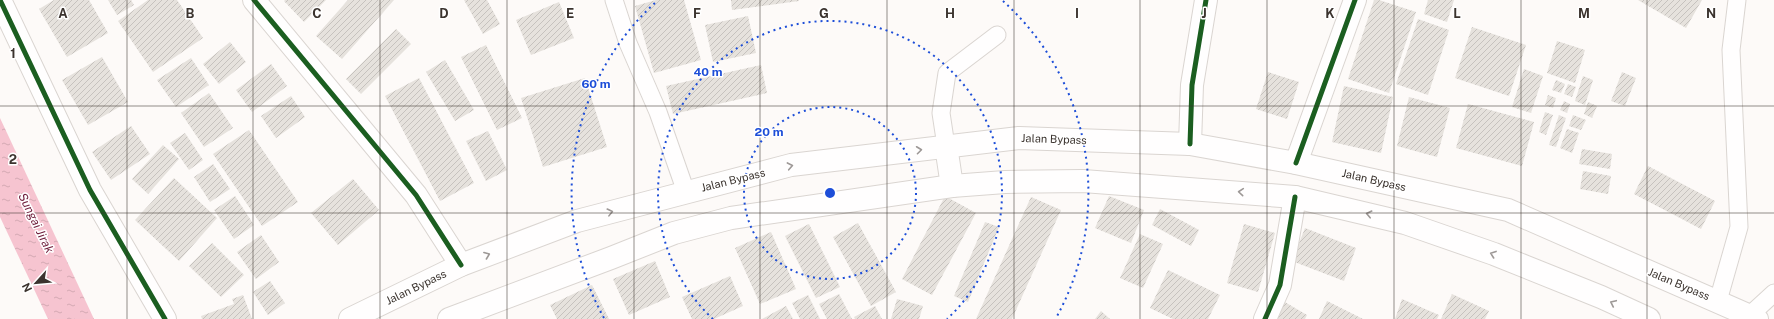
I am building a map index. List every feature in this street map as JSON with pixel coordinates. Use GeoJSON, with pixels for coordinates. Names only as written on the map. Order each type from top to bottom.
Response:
{"type":"FeatureCollection","features":[{"type":"Feature","properties":{"kind":"main road"},"geometry":{"type":"LineString","coordinates":[[0,0],[90,190],[165,319]]}},
{"type":"Feature","properties":{"kind":"main road"},"geometry":{"type":"LineString","coordinates":[[254,0],[416,195],[461,265]]}},
{"type":"Feature","properties":{"kind":"main road"},"geometry":{"type":"LineString","coordinates":[[1190,144],[1192,85],[1206,0]]}},
{"type":"Feature","properties":{"kind":"main road"},"geometry":{"type":"LineString","coordinates":[[1296,163],[1355,0]]}},
{"type":"Feature","properties":{"kind":"main road","name":"Jalan Bypass"},"geometry":{"type":"LineString","coordinates":[[350,319],[461,265],[577,220],[791,165],[1019,138],[1190,144],[1296,163],[1508,210],[1753,317]]}},
{"type":"Feature","properties":{"kind":"main road"},"geometry":{"type":"LineString","coordinates":[[946,146],[952,186]]}},
{"type":"Feature","properties":{"kind":"main road"},"geometry":{"type":"LineString","coordinates":[[449,319],[674,233],[731,218],[952,186],[1005,182],[1083,181],[1295,197],[1405,223],[1494,254],[1601,297],[1649,319]]}},
{"type":"Feature","properties":{"kind":"main road"},"geometry":{"type":"LineString","coordinates":[[1265,319],[1280,285],[1295,197]]}},
{"type":"Feature","properties":{"kind":"lane"},"geometry":{"type":"LineString","coordinates":[[614,0],[628,43],[658,112],[686,192]]}},
{"type":"Feature","properties":{"kind":"lane"},"geometry":{"type":"LineString","coordinates":[[1718,301],[1739,227],[1731,50],[1737,0]]}},
{"type":"Feature","properties":{"kind":"lane"},"geometry":{"type":"LineString","coordinates":[[946,146],[941,113],[947,73],[998,35]]}},
{"type":"Feature","properties":{"kind":"lane"},"geometry":{"type":"LineString","coordinates":[[1753,317],[1774,293]]}},
{"type":"Feature","properties":{"kind":"water","name":"Sungai Jirak"},"geometry":{"type":"Polygon","coordinates":[[[0,118],[94,319],[48,319],[0,217],[0,118]]]}},
{"type":"Feature","properties":{"kind":"building"},"geometry":{"type":"Polygon","coordinates":[[[54,0],[89,0],[108,33],[67,57],[39,9],[54,0]]]}},
{"type":"Feature","properties":{"kind":"building"},"geometry":{"type":"Polygon","coordinates":[[[108,0],[131,0],[134,5],[117,15],[108,0]]]}},
{"type":"Feature","properties":{"kind":"building"},"geometry":{"type":"Polygon","coordinates":[[[148,0],[177,0],[203,38],[153,72],[118,21],[148,0]]]}},
{"type":"Feature","properties":{"kind":"building"},"geometry":{"type":"Polygon","coordinates":[[[326,0],[304,22],[284,1],[326,0]]]}},
{"type":"Feature","properties":{"kind":"building"},"geometry":{"type":"Polygon","coordinates":[[[348,0],[394,0],[342,59],[316,36],[348,0]]]}},
{"type":"Feature","properties":{"kind":"building"},"geometry":{"type":"Polygon","coordinates":[[[464,0],[487,0],[500,24],[483,34],[464,0]]]}},
{"type":"Feature","properties":{"kind":"building"},"geometry":{"type":"Polygon","coordinates":[[[656,0],[684,0],[701,60],[654,73],[635,6],[656,0]]]}},
{"type":"Feature","properties":{"kind":"building"},"geometry":{"type":"Polygon","coordinates":[[[731,0],[799,0],[799,1],[732,10],[731,0]]]}},
{"type":"Feature","properties":{"kind":"building"},"geometry":{"type":"Polygon","coordinates":[[[1374,0],[1379,0],[1416,12],[1389,93],[1348,79],[1374,0]]]}},
{"type":"Feature","properties":{"kind":"building"},"geometry":{"type":"Polygon","coordinates":[[[1428,0],[1454,0],[1447,22],[1424,14],[1428,0]]]}},
{"type":"Feature","properties":{"kind":"building"},"geometry":{"type":"Polygon","coordinates":[[[1638,0],[1702,0],[1686,28],[1638,0]]]}},
{"type":"Feature","properties":{"kind":"building"},"geometry":{"type":"Polygon","coordinates":[[[559,2],[574,38],[531,55],[516,20],[559,2]]]}},
{"type":"Feature","properties":{"kind":"building"},"geometry":{"type":"Polygon","coordinates":[[[748,16],[756,53],[713,62],[705,25],[748,16]]]}},
{"type":"Feature","properties":{"kind":"building"},"geometry":{"type":"Polygon","coordinates":[[[1418,19],[1449,30],[1428,95],[1396,84],[1418,19]]]}},
{"type":"Feature","properties":{"kind":"building"},"geometry":{"type":"Polygon","coordinates":[[[1472,27],[1526,45],[1509,96],[1455,78],[1472,27]]]}},
{"type":"Feature","properties":{"kind":"building"},"geometry":{"type":"Polygon","coordinates":[[[396,29],[411,44],[361,94],[346,79],[396,29]]]}},
{"type":"Feature","properties":{"kind":"building"},"geometry":{"type":"Polygon","coordinates":[[[1557,41],[1585,50],[1575,83],[1547,73],[1557,41]]]}},
{"type":"Feature","properties":{"kind":"building"},"geometry":{"type":"Polygon","coordinates":[[[230,42],[246,62],[219,84],[203,64],[230,42]]]}},
{"type":"Feature","properties":{"kind":"building"},"geometry":{"type":"Polygon","coordinates":[[[486,45],[522,118],[497,130],[461,57],[486,45]]]}},
{"type":"Feature","properties":{"kind":"building"},"geometry":{"type":"Polygon","coordinates":[[[102,57],[128,102],[88,125],[62,80],[102,57]]]}},
{"type":"Feature","properties":{"kind":"building"},"geometry":{"type":"Polygon","coordinates":[[[191,58],[209,85],[176,107],[157,80],[191,58]]]}},
{"type":"Feature","properties":{"kind":"building"},"geometry":{"type":"Polygon","coordinates":[[[445,60],[474,110],[455,121],[426,72],[445,60]]]}},
{"type":"Feature","properties":{"kind":"building"},"geometry":{"type":"Polygon","coordinates":[[[271,64],[287,86],[252,112],[236,90],[271,64]]]}},
{"type":"Feature","properties":{"kind":"building"},"geometry":{"type":"Polygon","coordinates":[[[761,65],[767,93],[673,114],[666,86],[761,65]]]}},
{"type":"Feature","properties":{"kind":"building"},"geometry":{"type":"Polygon","coordinates":[[[1524,69],[1543,76],[1531,113],[1512,107],[1524,69]]]}},
{"type":"Feature","properties":{"kind":"building"},"geometry":{"type":"Polygon","coordinates":[[[1268,72],[1299,82],[1287,119],[1256,109],[1268,72]]]}},
{"type":"Feature","properties":{"kind":"building"},"geometry":{"type":"Polygon","coordinates":[[[1622,72],[1636,78],[1625,106],[1611,101],[1622,72]]]}},
{"type":"Feature","properties":{"kind":"building"},"geometry":{"type":"Polygon","coordinates":[[[1583,76],[1593,80],[1585,105],[1575,101],[1583,76]]]}},
{"type":"Feature","properties":{"kind":"building"},"geometry":{"type":"Polygon","coordinates":[[[419,78],[474,183],[440,201],[385,96],[419,78]]]}},
{"type":"Feature","properties":{"kind":"building"},"geometry":{"type":"Polygon","coordinates":[[[585,78],[607,147],[543,167],[521,98],[585,78]]]}},
{"type":"Feature","properties":{"kind":"building"},"geometry":{"type":"Polygon","coordinates":[[[1556,80],[1565,84],[1561,93],[1552,90],[1556,80]]]}},
{"type":"Feature","properties":{"kind":"building"},"geometry":{"type":"Polygon","coordinates":[[[1568,84],[1576,87],[1572,97],[1564,94],[1568,84]]]}},
{"type":"Feature","properties":{"kind":"building"},"geometry":{"type":"Polygon","coordinates":[[[1344,86],[1393,97],[1381,153],[1332,142],[1344,86]]]}},
{"type":"Feature","properties":{"kind":"building"},"geometry":{"type":"Polygon","coordinates":[[[209,93],[233,128],[204,147],[181,113],[209,93]]]}},
{"type":"Feature","properties":{"kind":"building"},"geometry":{"type":"Polygon","coordinates":[[[1548,95],[1556,98],[1553,108],[1545,105],[1548,95]]]}},
{"type":"Feature","properties":{"kind":"building"},"geometry":{"type":"Polygon","coordinates":[[[291,96],[305,117],[276,138],[261,116],[291,96]]]}},
{"type":"Feature","properties":{"kind":"building"},"geometry":{"type":"Polygon","coordinates":[[[1409,97],[1450,108],[1437,157],[1397,146],[1409,97]]]}},
{"type":"Feature","properties":{"kind":"building"},"geometry":{"type":"Polygon","coordinates":[[[1564,101],[1570,104],[1567,113],[1560,110],[1564,101]]]}},
{"type":"Feature","properties":{"kind":"building"},"geometry":{"type":"Polygon","coordinates":[[[1588,102],[1597,106],[1592,118],[1584,114],[1588,102]]]}},
{"type":"Feature","properties":{"kind":"building"},"geometry":{"type":"Polygon","coordinates":[[[1468,104],[1534,122],[1522,166],[1456,148],[1468,104]]]}},
{"type":"Feature","properties":{"kind":"building"},"geometry":{"type":"Polygon","coordinates":[[[1545,112],[1553,115],[1546,135],[1539,132],[1545,112]]]}},
{"type":"Feature","properties":{"kind":"building"},"geometry":{"type":"Polygon","coordinates":[[[1559,115],[1566,118],[1556,147],[1549,145],[1559,115]]]}},
{"type":"Feature","properties":{"kind":"building"},"geometry":{"type":"Polygon","coordinates":[[[1573,115],[1586,120],[1581,130],[1569,126],[1573,115]]]}},
{"type":"Feature","properties":{"kind":"building"},"geometry":{"type":"Polygon","coordinates":[[[131,126],[150,154],[111,180],[92,152],[131,126]]]}},
{"type":"Feature","properties":{"kind":"building"},"geometry":{"type":"Polygon","coordinates":[[[1567,129],[1579,133],[1572,153],[1560,148],[1567,129]]]}},
{"type":"Feature","properties":{"kind":"building"},"geometry":{"type":"Polygon","coordinates":[[[249,130],[298,202],[262,226],[213,154],[249,130]]]}},
{"type":"Feature","properties":{"kind":"building"},"geometry":{"type":"Polygon","coordinates":[[[488,131],[507,170],[486,181],[466,141],[488,131]]]}},
{"type":"Feature","properties":{"kind":"building"},"geometry":{"type":"Polygon","coordinates":[[[185,133],[203,160],[189,170],[170,143],[185,133]]]}},
{"type":"Feature","properties":{"kind":"building"},"geometry":{"type":"Polygon","coordinates":[[[163,145],[179,159],[148,194],[132,179],[163,145]]]}},
{"type":"Feature","properties":{"kind":"building"},"geometry":{"type":"Polygon","coordinates":[[[1582,149],[1612,154],[1610,169],[1579,164],[1582,149]]]}},
{"type":"Feature","properties":{"kind":"building"},"geometry":{"type":"Polygon","coordinates":[[[213,164],[230,189],[210,202],[194,177],[213,164]]]}},
{"type":"Feature","properties":{"kind":"building"},"geometry":{"type":"Polygon","coordinates":[[[1648,166],[1715,201],[1701,229],[1634,194],[1648,166]]]}},
{"type":"Feature","properties":{"kind":"building"},"geometry":{"type":"Polygon","coordinates":[[[1583,171],[1611,176],[1608,194],[1580,189],[1583,171]]]}},
{"type":"Feature","properties":{"kind":"building"},"geometry":{"type":"Polygon","coordinates":[[[174,178],[217,218],[179,261],[135,220],[174,178]]]}},
{"type":"Feature","properties":{"kind":"building"},"geometry":{"type":"Polygon","coordinates":[[[353,179],[379,210],[338,245],[311,213],[353,179]]]}},
{"type":"Feature","properties":{"kind":"building"},"geometry":{"type":"Polygon","coordinates":[[[235,196],[254,225],[234,239],[214,210],[235,196]]]}},
{"type":"Feature","properties":{"kind":"building"},"geometry":{"type":"Polygon","coordinates":[[[945,196],[976,213],[932,295],[902,279],[945,196]]]}},
{"type":"Feature","properties":{"kind":"building"},"geometry":{"type":"Polygon","coordinates":[[[1109,196],[1144,210],[1131,243],[1095,228],[1109,196]]]}},
{"type":"Feature","properties":{"kind":"building"},"geometry":{"type":"Polygon","coordinates":[[[1031,197],[1061,210],[1012,319],[976,319],[1031,197]]]}},
{"type":"Feature","properties":{"kind":"building"},"geometry":{"type":"Polygon","coordinates":[[[1160,209],[1199,230],[1191,246],[1152,225],[1160,209]]]}},
{"type":"Feature","properties":{"kind":"building"},"geometry":{"type":"Polygon","coordinates":[[[985,222],[999,227],[968,302],[954,296],[985,222]]]}},
{"type":"Feature","properties":{"kind":"building"},"geometry":{"type":"Polygon","coordinates":[[[858,223],[896,292],[871,306],[833,237],[858,223]]]}},
{"type":"Feature","properties":{"kind":"building"},"geometry":{"type":"Polygon","coordinates":[[[809,224],[840,287],[816,298],[785,236],[809,224]]]}},
{"type":"Feature","properties":{"kind":"building"},"geometry":{"type":"Polygon","coordinates":[[[1244,224],[1275,233],[1258,292],[1227,283],[1244,224]]]}},
{"type":"Feature","properties":{"kind":"building"},"geometry":{"type":"Polygon","coordinates":[[[1305,228],[1356,248],[1344,281],[1292,261],[1305,228]]]}},
{"type":"Feature","properties":{"kind":"building"},"geometry":{"type":"Polygon","coordinates":[[[771,232],[796,289],[760,304],[735,248],[771,232]]]}},
{"type":"Feature","properties":{"kind":"building"},"geometry":{"type":"Polygon","coordinates":[[[1140,234],[1163,244],[1143,288],[1120,278],[1140,234]]]}},
{"type":"Feature","properties":{"kind":"building"},"geometry":{"type":"Polygon","coordinates":[[[261,235],[279,262],[256,279],[237,252],[261,235]]]}},
{"type":"Feature","properties":{"kind":"building"},"geometry":{"type":"Polygon","coordinates":[[[212,243],[244,275],[221,297],[189,266],[212,243]]]}},
{"type":"Feature","properties":{"kind":"building"},"geometry":{"type":"Polygon","coordinates":[[[655,261],[670,297],[629,315],[613,279],[655,261]]]}},
{"type":"Feature","properties":{"kind":"building"},"geometry":{"type":"Polygon","coordinates":[[[1168,270],[1220,295],[1208,319],[1173,319],[1150,308],[1168,270]]]}},
{"type":"Feature","properties":{"kind":"building"},"geometry":{"type":"Polygon","coordinates":[[[730,276],[743,306],[714,319],[692,319],[682,297],[730,276]]]}},
{"type":"Feature","properties":{"kind":"building"},"geometry":{"type":"Polygon","coordinates":[[[270,281],[285,303],[268,315],[253,292],[270,281]]]}},
{"type":"Feature","properties":{"kind":"building"},"geometry":{"type":"Polygon","coordinates":[[[592,285],[609,319],[557,319],[550,305],[592,285]]]}},
{"type":"Feature","properties":{"kind":"building"},"geometry":{"type":"Polygon","coordinates":[[[839,294],[852,319],[827,319],[819,304],[839,294]]]}},
{"type":"Feature","properties":{"kind":"building"},"geometry":{"type":"Polygon","coordinates":[[[1452,294],[1489,311],[1485,319],[1441,319],[1452,294]]]}},
{"type":"Feature","properties":{"kind":"building"},"geometry":{"type":"Polygon","coordinates":[[[243,295],[252,319],[202,319],[201,316],[234,304],[232,299],[243,295]]]}},
{"type":"Feature","properties":{"kind":"building"},"geometry":{"type":"Polygon","coordinates":[[[808,295],[820,319],[800,319],[792,303],[808,295]]]}},
{"type":"Feature","properties":{"kind":"building"},"geometry":{"type":"Polygon","coordinates":[[[1278,298],[1307,315],[1305,319],[1274,319],[1278,298]]]}},
{"type":"Feature","properties":{"kind":"building"},"geometry":{"type":"Polygon","coordinates":[[[897,299],[923,306],[919,319],[891,319],[897,299]]]}},
{"type":"Feature","properties":{"kind":"building"},"geometry":{"type":"Polygon","coordinates":[[[1402,299],[1439,315],[1437,319],[1395,319],[1402,299]]]}},
{"type":"Feature","properties":{"kind":"building"},"geometry":{"type":"Polygon","coordinates":[[[1327,301],[1363,319],[1319,319],[1327,301]]]}},
{"type":"Feature","properties":{"kind":"building"},"geometry":{"type":"Polygon","coordinates":[[[786,306],[793,319],[762,319],[786,306]]]}},
{"type":"Feature","properties":{"kind":"building"},"geometry":{"type":"Polygon","coordinates":[[[875,306],[882,319],[855,319],[854,317],[875,306]]]}},
{"type":"Feature","properties":{"kind":"building"},"geometry":{"type":"Polygon","coordinates":[[[1101,311],[1110,319],[1095,319],[1101,311]]]}},
{"type":"Feature","properties":{"kind":"cycle path"},"geometry":{"type":"LineString","coordinates":[[0,0],[90,190],[165,319]]}},
{"type":"Feature","properties":{"kind":"cycle path"},"geometry":{"type":"LineString","coordinates":[[254,0],[416,195],[461,265]]}},
{"type":"Feature","properties":{"kind":"cycle path"},"geometry":{"type":"LineString","coordinates":[[1190,144],[1192,85],[1206,0]]}},
{"type":"Feature","properties":{"kind":"cycle path"},"geometry":{"type":"LineString","coordinates":[[1296,163],[1355,0]]}},
{"type":"Feature","properties":{"kind":"cycle path"},"geometry":{"type":"LineString","coordinates":[[1265,319],[1280,285],[1295,197]]}}]}
